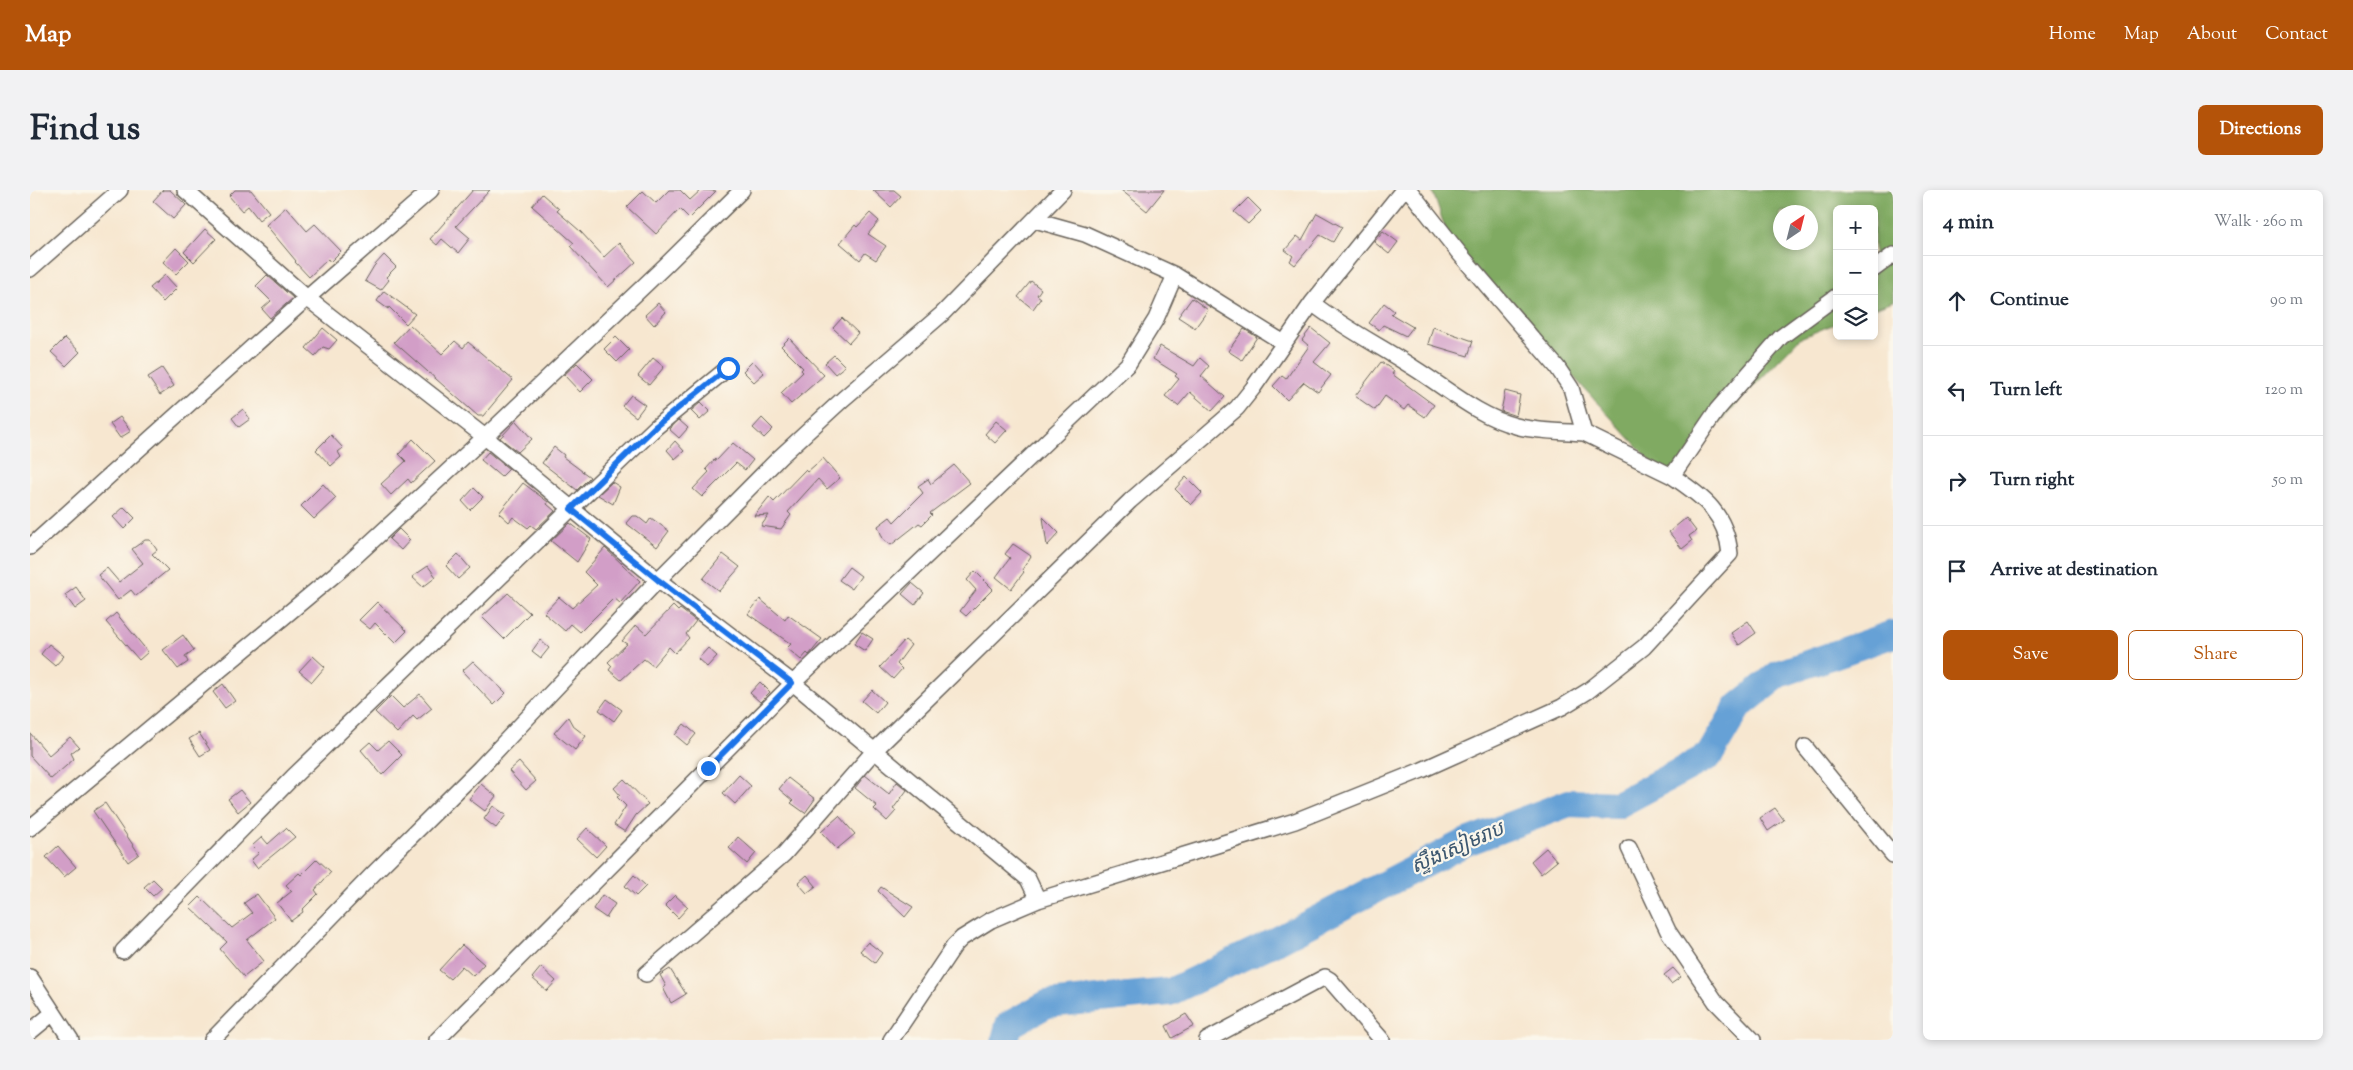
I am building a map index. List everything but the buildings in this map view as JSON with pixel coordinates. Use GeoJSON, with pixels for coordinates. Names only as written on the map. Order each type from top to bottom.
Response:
{"type":"FeatureCollection","features":[{"type":"Feature","properties":{"kind":"street"},"geometry":{"type":"LineString","coordinates":[[30,269],[120,190]]}},
{"type":"Feature","properties":{"kind":"street"},"geometry":{"type":"LineString","coordinates":[[185,190],[307,298],[485,437],[658,580],[792,683],[875,750],[1028,879],[1038,900]]}},
{"type":"Feature","properties":{"kind":"street"},"geometry":{"type":"LineString","coordinates":[[30,547],[307,298],[431,190]]}},
{"type":"Feature","properties":{"kind":"street"},"geometry":{"type":"LineString","coordinates":[[30,828],[345,566],[485,437],[742,190]]}},
{"type":"Feature","properties":{"kind":"street"},"geometry":{"type":"LineString","coordinates":[[212,1040],[480,768],[658,580],[780,457],[843,399],[942,314],[1062,190]]}},
{"type":"Feature","properties":{"kind":"street"},"geometry":{"type":"LineString","coordinates":[[646,974],[784,854],[875,750],[1130,501],[1237,408],[1312,303],[1403,190]]}},
{"type":"Feature","properties":{"kind":"street"},"geometry":{"type":"LineString","coordinates":[[1409,190],[1459,253],[1557,367],[1571,388],[1584,433]]}},
{"type":"Feature","properties":{"kind":"street"},"geometry":{"type":"LineString","coordinates":[[1035,220],[1085,234],[1175,275],[1284,343]]}},
{"type":"Feature","properties":{"kind":"street"},"geometry":{"type":"LineString","coordinates":[[1878,266],[1893,255]]}},
{"type":"Feature","properties":{"kind":"street"},"geometry":{"type":"LineString","coordinates":[[437,1040],[792,683],[1128,364],[1156,319],[1175,275]]}},
{"type":"Feature","properties":{"kind":"street"},"geometry":{"type":"LineString","coordinates":[[1672,476],[1717,410],[1781,337],[1833,299]]}},
{"type":"Feature","properties":{"kind":"street"},"geometry":{"type":"LineString","coordinates":[[891,1040],[941,962],[962,938],[991,920],[1038,900],[1295,821],[1422,770],[1562,707],[1588,691],[1644,647],[1730,554],[1728,536],[1724,525],[1715,511],[1702,498],[1672,476],[1584,433],[1529,428],[1502,422],[1480,411],[1382,348],[1340,325],[1312,303]]}},
{"type":"Feature","properties":{"kind":"street"},"geometry":{"type":"LineString","coordinates":[[123,950],[293,777],[656,426],[728,368]]}},
{"type":"Feature","properties":{"kind":"street"},"geometry":{"type":"LineString","coordinates":[[1805,747],[1893,855]]}},
{"type":"Feature","properties":{"kind":"street"},"geometry":{"type":"LineString","coordinates":[[1629,848],[1668,931],[1716,1002],[1753,1040]]}},
{"type":"Feature","properties":{"kind":"street"},"geometry":{"type":"LineString","coordinates":[[30,977],[71,1040]]}},
{"type":"Feature","properties":{"kind":"street"},"geometry":{"type":"LineString","coordinates":[[1207,1040],[1325,977],[1330,980],[1382,1040]]}},
{"type":"Feature","properties":{"kind":"street"},"geometry":{"type":"LineString","coordinates":[[30,1032],[53,1013]]}},
{"type":"Feature","properties":{"kind":"green space"},"geometry":{"type":"Polygon","coordinates":[[[1432,190],[1893,190],[1893,301],[1878,307],[1878,205],[1833,205],[1833,325],[1800,338],[1666,478],[1450,242],[1432,190]]]}},
{"type":"Feature","properties":{"kind":"waterway","name":"ស្ទឹងសៀមរាប"},"geometry":{"type":"LineString","coordinates":[[1005,1040],[1009,1025],[1047,1004],[1170,992],[1276,941],[1464,843],[1569,803],[1617,805],[1709,756],[1738,707],[1779,674],[1893,634]]}},
{"type":"Feature","properties":{"kind":"route"},"geometry":{"type":"LineString","coordinates":[[708,768],[792,683],[658,580],[571,509],[656,426],[728,368]]}}]}
